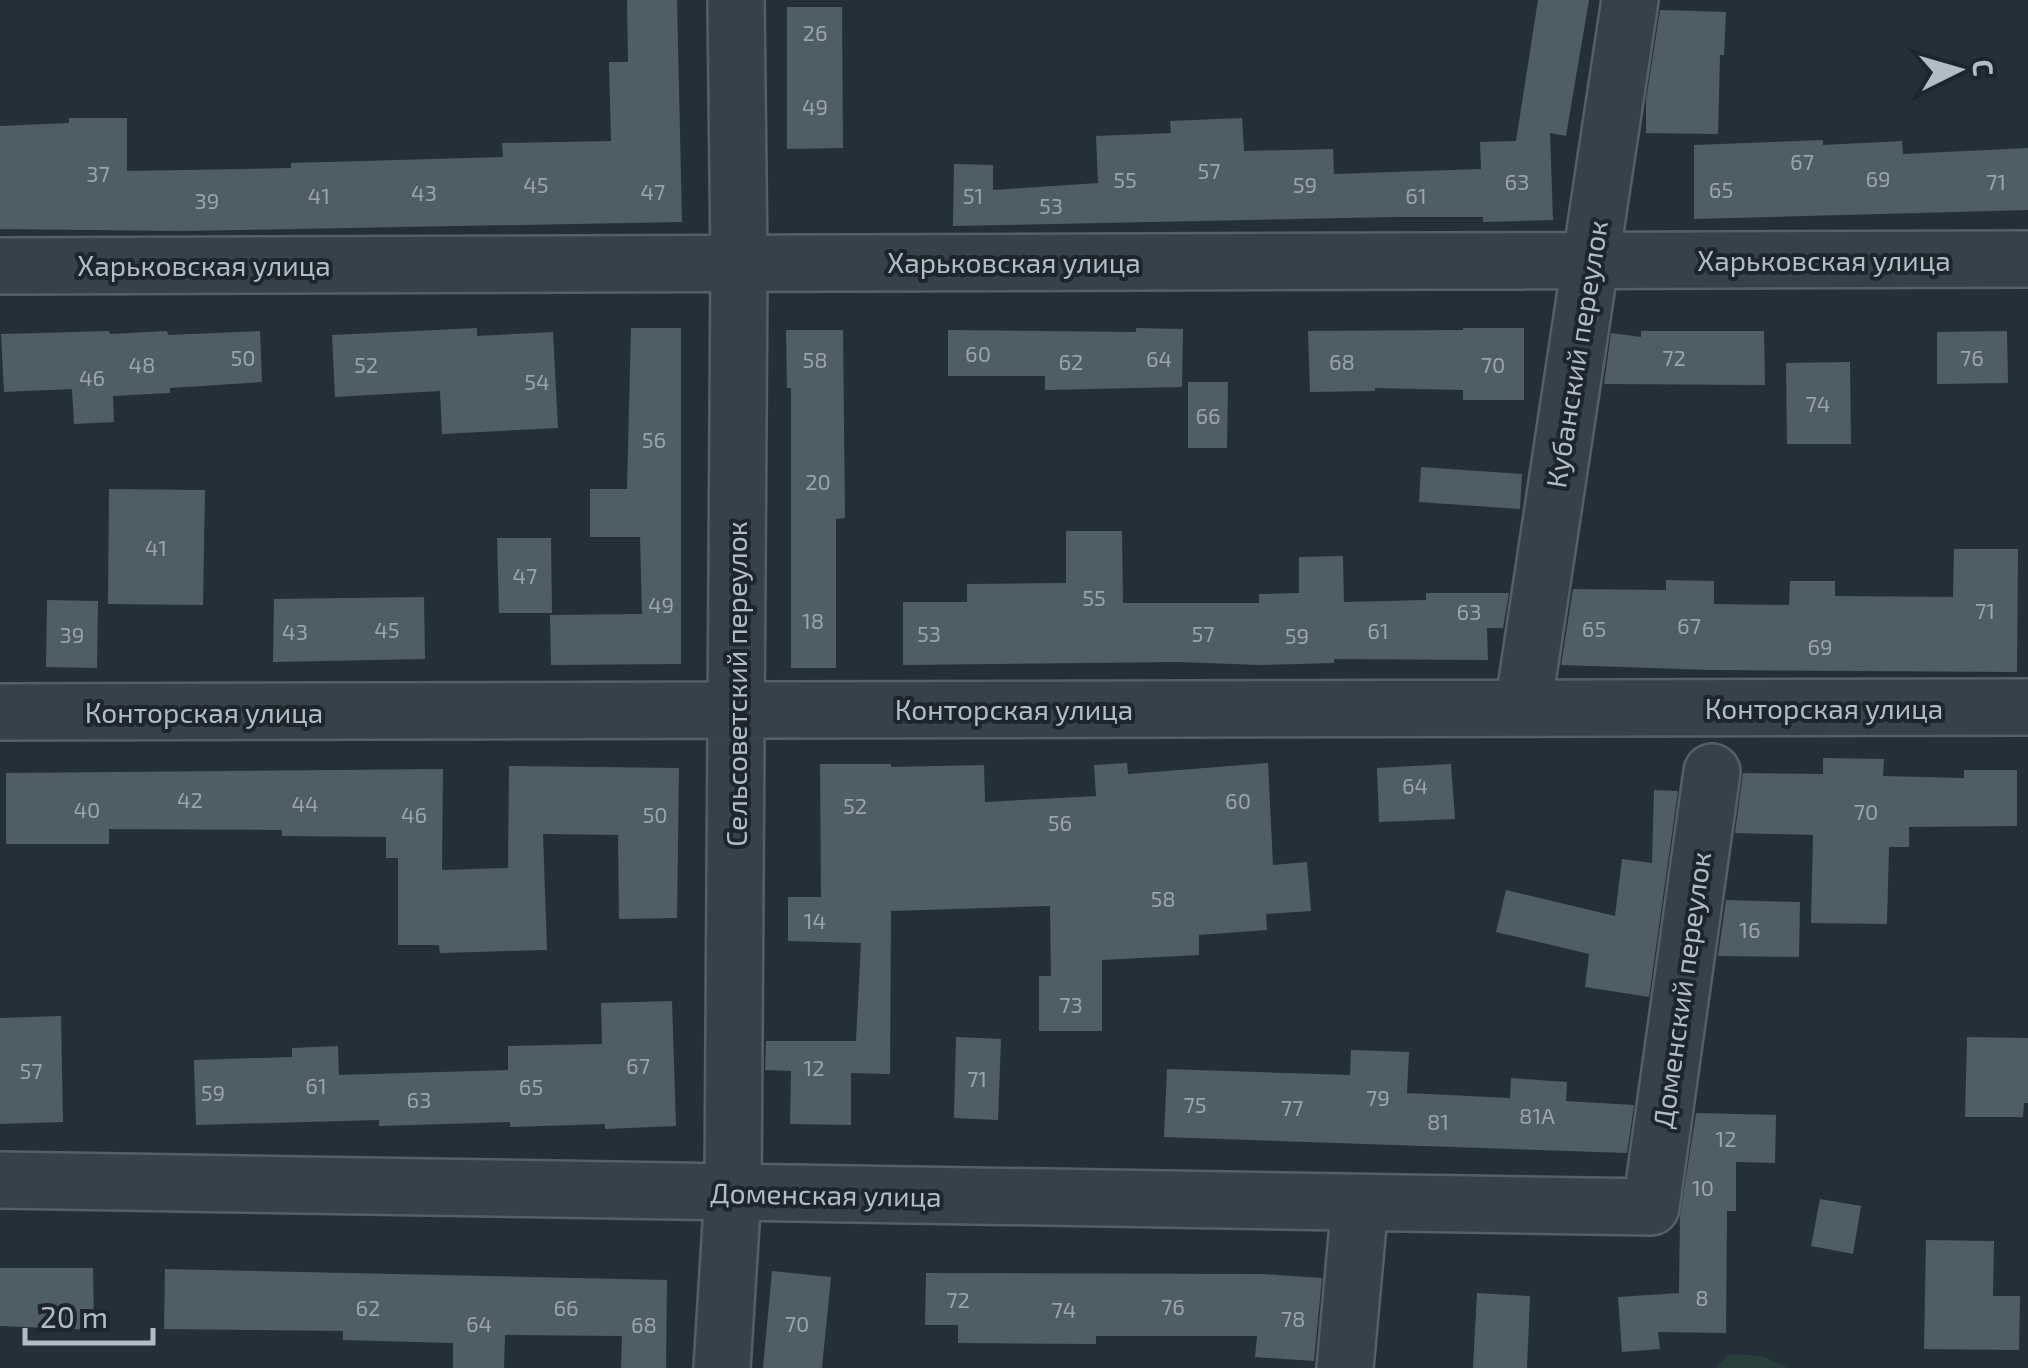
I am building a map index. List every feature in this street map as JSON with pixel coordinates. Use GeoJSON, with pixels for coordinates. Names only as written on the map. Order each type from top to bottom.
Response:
{"type":"FeatureCollection","features":[{"type":"Feature","properties":{"kind":"street","name":"Сельсоветский переулок"},"geometry":{"type":"LineString","coordinates":[[722,1368],[733,1192],[739,264],[736,0]]}},
{"type":"Feature","properties":{"kind":"street","name":"Кубанский переулок"},"geometry":{"type":"LineString","coordinates":[[1523,708],[1630,0]]}},
{"type":"Feature","properties":{"kind":"street","name":"Харьковская улица"},"geometry":{"type":"LineString","coordinates":[[0,266],[2028,259]]}},
{"type":"Feature","properties":{"kind":"street","name":"Конторская улица"},"geometry":{"type":"LineString","coordinates":[[0,712],[2028,707]]}},
{"type":"Feature","properties":{"kind":"street","name":"Доменский переулок"},"geometry":{"type":"LineString","coordinates":[[1651,1207],[1712,772]]}},
{"type":"Feature","properties":{"kind":"street","name":"Доменская улица"},"geometry":{"type":"LineString","coordinates":[[0,1180],[1651,1207]]}},
{"type":"Feature","properties":{"kind":"street"},"geometry":{"type":"LineString","coordinates":[[1345,1368],[1360,1203]]}},
{"type":"Feature","properties":{"kind":"green space"},"geometry":{"type":"Polygon","coordinates":[[[1730,1354],[1763,1356],[1788,1368],[1715,1368],[1730,1354]]]}},
{"type":"Feature","properties":{"kind":"building"},"geometry":{"type":"Polygon","coordinates":[[[627,0],[677,0],[682,222],[181,231],[0,229],[0,126],[69,123],[69,118],[127,118],[127,171],[291,168],[291,163],[503,157],[502,143],[611,141],[609,62],[628,62],[627,0]]]}},
{"type":"Feature","properties":{"kind":"building"},"geometry":{"type":"Polygon","coordinates":[[[1538,0],[1589,0],[1566,136],[1550,133],[1553,220],[1483,222],[1483,217],[1394,217],[953,226],[954,164],[993,165],[993,190],[1098,183],[1096,136],[1171,133],[1170,121],[1242,118],[1244,151],[1333,149],[1334,174],[1481,169],[1480,142],[1516,141],[1538,0]]]}},
{"type":"Feature","properties":{"kind":"building"},"geometry":{"type":"Polygon","coordinates":[[[787,7],[842,7],[843,148],[787,149],[787,7]]]}},
{"type":"Feature","properties":{"kind":"building"},"geometry":{"type":"Polygon","coordinates":[[[1660,10],[1726,12],[1724,55],[1720,55],[1718,134],[1646,133],[1646,100],[1660,10]]]}},
{"type":"Feature","properties":{"kind":"building"},"geometry":{"type":"Polygon","coordinates":[[[1823,140],[1823,145],[1902,141],[1903,154],[2028,148],[2028,210],[1694,219],[1694,145],[1823,140]]]}},
{"type":"Feature","properties":{"kind":"building"},"geometry":{"type":"Polygon","coordinates":[[[477,328],[477,336],[553,332],[558,428],[442,434],[440,391],[335,397],[332,335],[477,328]]]}},
{"type":"Feature","properties":{"kind":"building"},"geometry":{"type":"Polygon","coordinates":[[[631,328],[681,328],[681,664],[551,665],[550,615],[642,614],[640,537],[590,537],[590,489],[627,489],[631,328]]]}},
{"type":"Feature","properties":{"kind":"building"},"geometry":{"type":"Polygon","coordinates":[[[1136,328],[1183,329],[1182,387],[1045,390],[1045,376],[948,376],[948,330],[1136,332],[1136,328]]]}},
{"type":"Feature","properties":{"kind":"building"},"geometry":{"type":"Polygon","coordinates":[[[1524,328],[1524,400],[1463,400],[1463,390],[1375,388],[1310,392],[1308,331],[1524,328]]]}},
{"type":"Feature","properties":{"kind":"building"},"geometry":{"type":"Polygon","coordinates":[[[786,330],[843,330],[845,518],[836,519],[836,668],[791,668],[791,388],[787,388],[786,330]]]}},
{"type":"Feature","properties":{"kind":"building"},"geometry":{"type":"Polygon","coordinates":[[[167,331],[168,335],[260,331],[262,382],[113,396],[114,422],[74,424],[72,389],[4,392],[1,334],[167,331]]]}},
{"type":"Feature","properties":{"kind":"building"},"geometry":{"type":"Polygon","coordinates":[[[1641,331],[1764,331],[1765,385],[1604,384],[1611,333],[1641,337],[1641,331]]]}},
{"type":"Feature","properties":{"kind":"building"},"geometry":{"type":"Polygon","coordinates":[[[2007,331],[2008,383],[1937,384],[1937,332],[2007,331]]]}},
{"type":"Feature","properties":{"kind":"building"},"geometry":{"type":"Polygon","coordinates":[[[1850,362],[1851,444],[1787,444],[1786,363],[1850,362]]]}},
{"type":"Feature","properties":{"kind":"building"},"geometry":{"type":"Polygon","coordinates":[[[1188,382],[1228,382],[1227,448],[1188,448],[1188,382]]]}},
{"type":"Feature","properties":{"kind":"building"},"geometry":{"type":"Polygon","coordinates":[[[1421,467],[1522,474],[1520,509],[1419,502],[1421,467]]]}},
{"type":"Feature","properties":{"kind":"building"},"geometry":{"type":"Polygon","coordinates":[[[109,489],[205,490],[203,605],[108,604],[109,489]]]}},
{"type":"Feature","properties":{"kind":"building"},"geometry":{"type":"Polygon","coordinates":[[[1066,531],[1122,531],[1123,603],[1259,603],[1259,594],[1299,593],[1299,557],[1343,556],[1344,602],[1426,600],[1426,593],[1509,593],[1503,628],[1487,628],[1488,660],[1334,659],[1334,663],[1260,665],[903,665],[903,602],[967,602],[967,584],[1066,583],[1066,531]]]}},
{"type":"Feature","properties":{"kind":"building"},"geometry":{"type":"Polygon","coordinates":[[[497,538],[551,538],[552,613],[499,613],[497,538]]]}},
{"type":"Feature","properties":{"kind":"building"},"geometry":{"type":"Polygon","coordinates":[[[1954,549],[2018,549],[2017,672],[1561,665],[1573,589],[1666,590],[1666,580],[1714,581],[1714,604],[1789,605],[1790,581],[1835,581],[1835,596],[1953,597],[1954,549]]]}},
{"type":"Feature","properties":{"kind":"building"},"geometry":{"type":"Polygon","coordinates":[[[424,597],[425,659],[273,662],[274,599],[424,597]]]}},
{"type":"Feature","properties":{"kind":"building"},"geometry":{"type":"Polygon","coordinates":[[[47,600],[98,601],[97,668],[46,667],[47,600]]]}},
{"type":"Feature","properties":{"kind":"building"},"geometry":{"type":"Polygon","coordinates":[[[1823,758],[1884,759],[1883,776],[1964,778],[1964,770],[2017,770],[2017,826],[1909,827],[1909,847],[1889,847],[1887,924],[1811,923],[1813,835],[1735,833],[1743,773],[1823,774],[1823,758]]]}},
{"type":"Feature","properties":{"kind":"building"},"geometry":{"type":"Polygon","coordinates":[[[1127,763],[1128,774],[1268,763],[1273,865],[1307,862],[1311,911],[1266,914],[1267,930],[1199,935],[1199,955],[1102,960],[1102,1031],[1039,1031],[1039,976],[1051,976],[1050,906],[891,911],[890,1074],[851,1073],[851,1125],[790,1124],[791,1071],[765,1070],[766,1041],[856,1041],[861,943],[788,941],[788,897],[821,897],[820,764],[984,765],[985,802],[1096,796],[1094,765],[1127,763]]]}},
{"type":"Feature","properties":{"kind":"building"},"geometry":{"type":"Polygon","coordinates":[[[1451,764],[1455,819],[1379,822],[1377,768],[1451,764]]]}},
{"type":"Feature","properties":{"kind":"building"},"geometry":{"type":"Polygon","coordinates":[[[509,766],[679,768],[677,918],[619,919],[618,835],[543,834],[547,950],[440,953],[439,945],[398,945],[398,858],[386,858],[386,837],[282,836],[282,830],[109,829],[109,844],[6,844],[6,773],[443,769],[442,870],[508,868],[509,766]]]}},
{"type":"Feature","properties":{"kind":"building"},"geometry":{"type":"Polygon","coordinates":[[[1654,790],[1678,791],[1649,997],[1585,987],[1589,954],[1496,932],[1506,890],[1615,916],[1622,859],[1652,863],[1654,790]]]}},
{"type":"Feature","properties":{"kind":"building"},"geometry":{"type":"Polygon","coordinates":[[[1726,900],[1800,902],[1799,957],[1718,956],[1726,900]]]}},
{"type":"Feature","properties":{"kind":"building"},"geometry":{"type":"Polygon","coordinates":[[[672,1001],[676,1126],[510,1127],[510,1122],[379,1126],[379,1120],[196,1125],[194,1060],[292,1057],[292,1048],[338,1046],[339,1075],[508,1070],[508,1046],[602,1044],[601,1003],[672,1001]]]}},
{"type":"Feature","properties":{"kind":"building"},"geometry":{"type":"Polygon","coordinates":[[[61,1016],[63,1122],[0,1124],[0,1018],[61,1016]]]}},
{"type":"Feature","properties":{"kind":"building"},"geometry":{"type":"Polygon","coordinates":[[[956,1037],[1001,1039],[998,1120],[954,1118],[956,1037]]]}},
{"type":"Feature","properties":{"kind":"building"},"geometry":{"type":"Polygon","coordinates":[[[1967,1037],[2028,1038],[2028,1103],[2024,1103],[2023,1117],[1965,1117],[1967,1037]]]}},
{"type":"Feature","properties":{"kind":"building"},"geometry":{"type":"Polygon","coordinates":[[[1351,1050],[1409,1052],[1407,1093],[1510,1098],[1511,1078],[1567,1082],[1566,1101],[1634,1105],[1627,1153],[1164,1137],[1167,1069],[1350,1075],[1351,1050]]]}},
{"type":"Feature","properties":{"kind":"building"},"geometry":{"type":"Polygon","coordinates":[[[1696,1113],[1776,1115],[1775,1163],[1736,1162],[1736,1211],[1727,1211],[1726,1333],[1658,1332],[1660,1349],[1622,1352],[1618,1297],[1679,1293],[1680,1216],[1696,1113]]]}},
{"type":"Feature","properties":{"kind":"building"},"geometry":{"type":"Polygon","coordinates":[[[1820,1199],[1861,1206],[1853,1254],[1811,1246],[1820,1199]]]}},
{"type":"Feature","properties":{"kind":"building"},"geometry":{"type":"Polygon","coordinates":[[[1926,1240],[1994,1241],[1993,1296],[2020,1296],[2019,1350],[1924,1349],[1926,1240]]]}},
{"type":"Feature","properties":{"kind":"building"},"geometry":{"type":"Polygon","coordinates":[[[0,1268],[93,1268],[94,1330],[0,1326],[0,1268]]]}},
{"type":"Feature","properties":{"kind":"building"},"geometry":{"type":"Polygon","coordinates":[[[165,1269],[667,1280],[666,1368],[621,1368],[622,1336],[505,1335],[504,1368],[453,1368],[453,1343],[343,1340],[343,1331],[164,1329],[165,1269]]]}},
{"type":"Feature","properties":{"kind":"building"},"geometry":{"type":"Polygon","coordinates":[[[772,1271],[831,1277],[822,1368],[763,1368],[772,1271]]]}},
{"type":"Feature","properties":{"kind":"building"},"geometry":{"type":"Polygon","coordinates":[[[926,1273],[1261,1274],[1322,1278],[1314,1361],[1255,1357],[1257,1336],[1096,1336],[1096,1344],[958,1343],[958,1325],[925,1325],[926,1273]]]}},
{"type":"Feature","properties":{"kind":"building"},"geometry":{"type":"Polygon","coordinates":[[[1477,1293],[1530,1296],[1527,1368],[1473,1368],[1477,1293]]]}}]}
